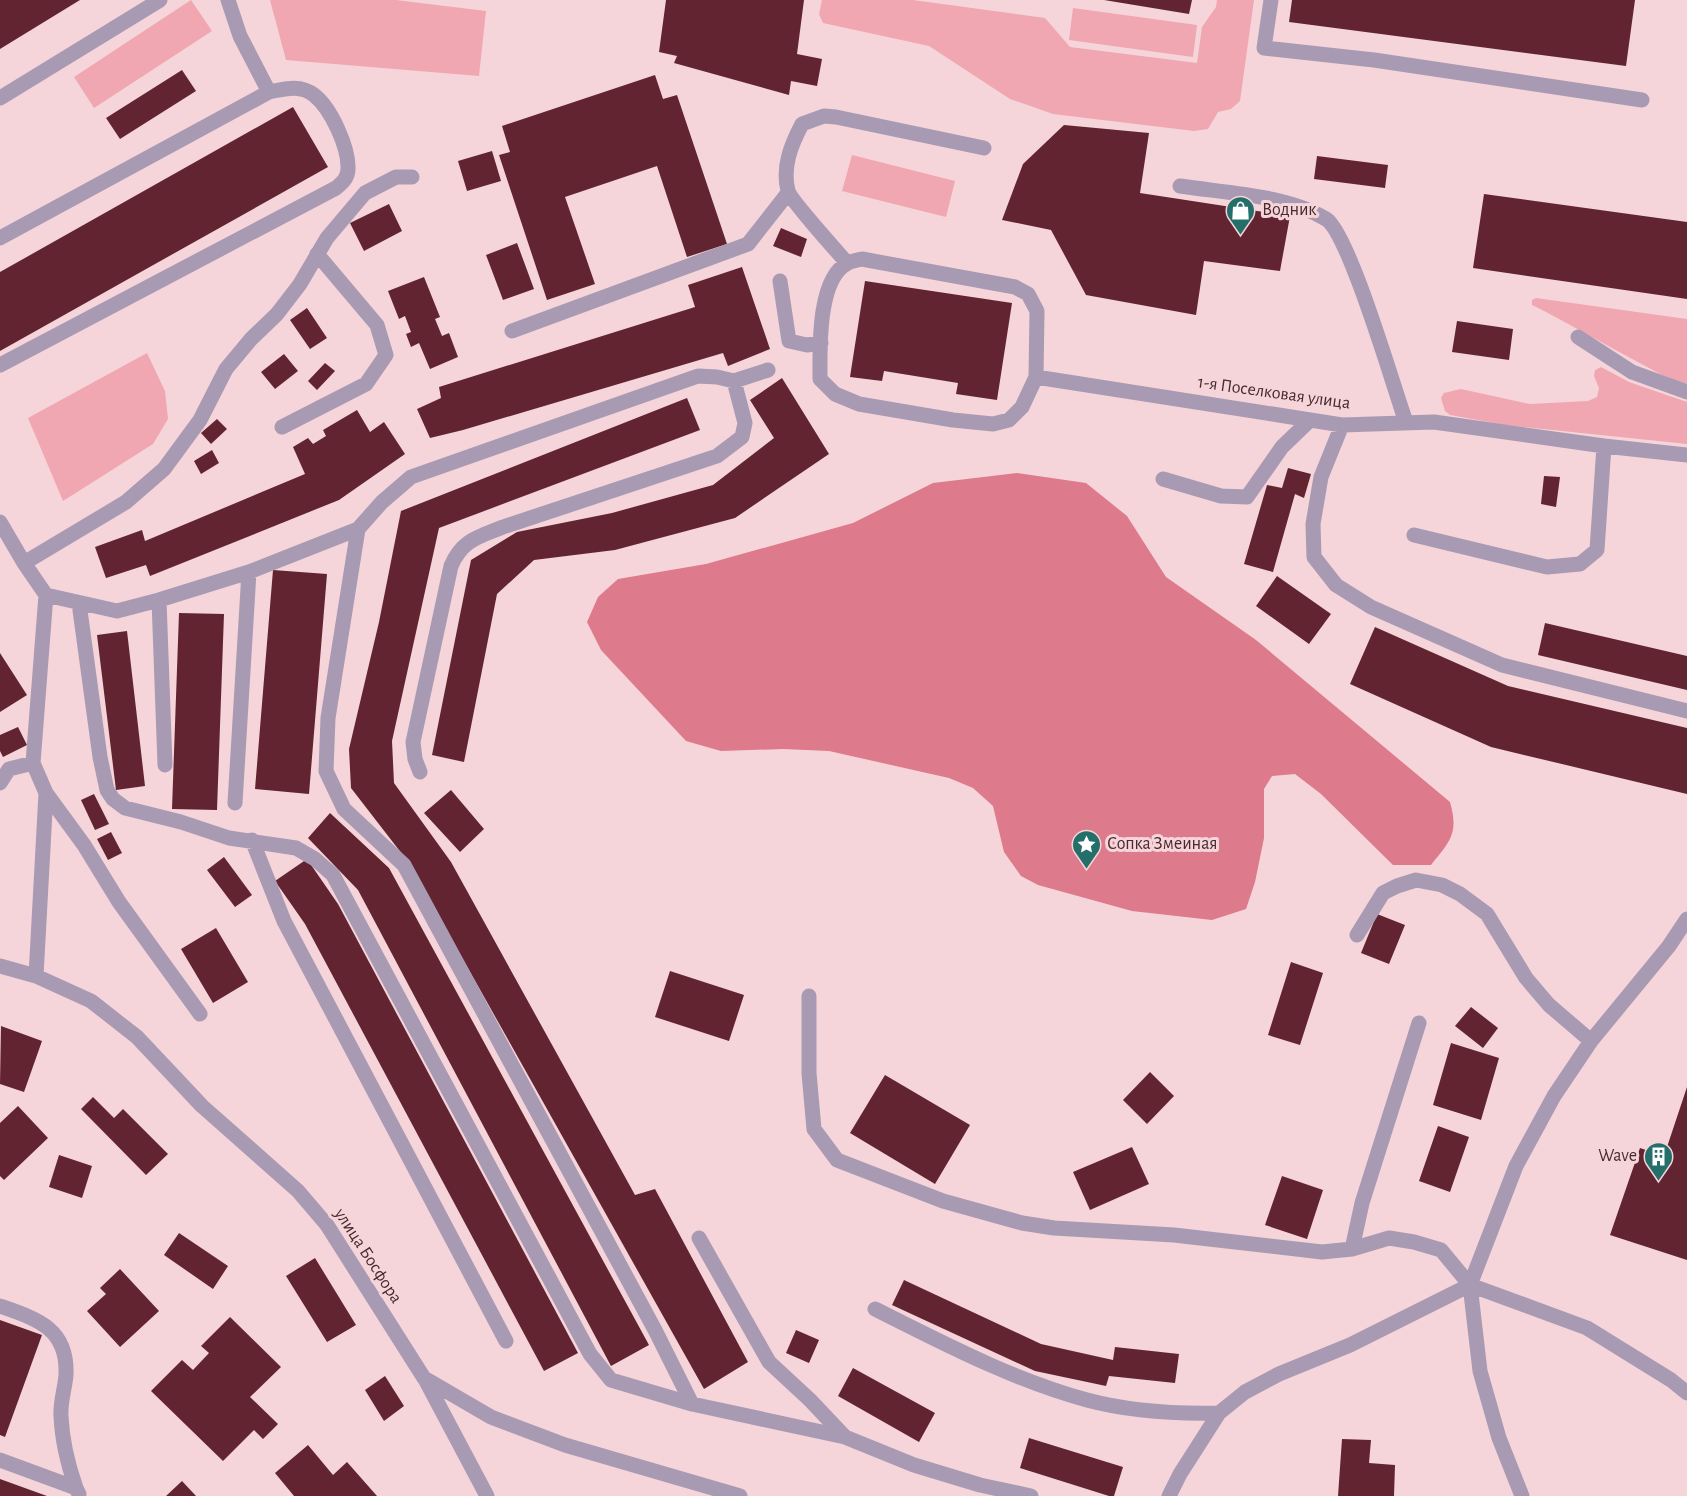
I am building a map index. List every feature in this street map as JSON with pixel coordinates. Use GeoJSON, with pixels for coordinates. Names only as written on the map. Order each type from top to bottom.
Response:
{"type":"FeatureCollection","features":[{"type":"Feature","properties":{"kind":"street"},"geometry":{"type":"LineString","coordinates":[[0,98],[160,0]]}},
{"type":"Feature","properties":{"kind":"street"},"geometry":{"type":"LineString","coordinates":[[228,0],[240,36],[269,92]]}},
{"type":"Feature","properties":{"kind":"street"},"geometry":{"type":"LineString","coordinates":[[1271,0],[1264,48],[1374,60],[1642,100]]}},
{"type":"Feature","properties":{"kind":"street"},"geometry":{"type":"LineString","coordinates":[[0,238],[269,92],[293,87],[313,94],[327,111],[345,146],[348,171],[345,179],[336,188],[0,365]]}},
{"type":"Feature","properties":{"kind":"street"},"geometry":{"type":"LineString","coordinates":[[847,263],[788,193],[786,166],[792,142],[802,124],[824,116],[836,117],[984,148]]}},
{"type":"Feature","properties":{"kind":"street"},"geometry":{"type":"LineString","coordinates":[[24,563],[126,502],[164,469],[200,420],[226,369],[251,339],[278,314],[300,284],[327,238],[365,193],[396,177],[412,177]]}},
{"type":"Feature","properties":{"kind":"street"},"geometry":{"type":"LineString","coordinates":[[1180,186],[1293,203],[1329,220],[1346,249],[1359,281],[1406,422]]}},
{"type":"Feature","properties":{"kind":"street"},"geometry":{"type":"LineString","coordinates":[[512,331],[748,244],[788,193]]}},
{"type":"Feature","properties":{"kind":"street"},"geometry":{"type":"LineString","coordinates":[[282,427],[366,384],[386,354],[377,325],[316,254]]}},
{"type":"Feature","properties":{"kind":"street"},"geometry":{"type":"LineString","coordinates":[[862,259],[1015,287],[1028,294],[1037,311],[1036,377],[1022,407],[1009,420],[993,424],[953,420],[859,404],[835,394],[820,379],[825,295],[836,274],[847,263],[862,259]]}},
{"type":"Feature","properties":{"kind":"street"},"geometry":{"type":"LineString","coordinates":[[780,281],[789,341],[807,345],[821,343]]}},
{"type":"Feature","properties":{"kind":"street"},"geometry":{"type":"LineString","coordinates":[[1578,337],[1632,372],[1687,392]]}},
{"type":"Feature","properties":{"kind":"street"},"geometry":{"type":"LineString","coordinates":[[46,595],[117,611],[249,573],[358,529],[382,502],[411,477],[698,376],[734,381],[768,370]]}},
{"type":"Feature","properties":{"kind":"street","name":"1-я Поселковая улица"},"geometry":{"type":"LineString","coordinates":[[1036,377],[1342,425],[1434,422],[1604,446],[1687,455]]}},
{"type":"Feature","properties":{"kind":"street"},"geometry":{"type":"LineString","coordinates":[[420,772],[415,759],[413,742],[451,566],[462,546],[503,527],[717,456],[742,437],[745,423],[734,381]]}},
{"type":"Feature","properties":{"kind":"street"},"geometry":{"type":"LineString","coordinates":[[1163,479],[1221,496],[1247,497],[1282,447],[1310,420]]}},
{"type":"Feature","properties":{"kind":"street"},"geometry":{"type":"LineString","coordinates":[[1342,425],[1321,477],[1313,524],[1314,557],[1336,585],[1371,607],[1502,665],[1687,711]]}},
{"type":"Feature","properties":{"kind":"street"},"geometry":{"type":"LineString","coordinates":[[1414,535],[1546,567],[1580,564],[1597,550],[1604,446]]}},
{"type":"Feature","properties":{"kind":"street"},"geometry":{"type":"LineString","coordinates":[[0,522],[46,595],[33,763],[45,793],[84,844],[119,902],[200,1014]]}},
{"type":"Feature","properties":{"kind":"street"},"geometry":{"type":"LineString","coordinates":[[358,529],[328,718],[326,771],[344,809],[404,865],[655,1330],[692,1404]]}},
{"type":"Feature","properties":{"kind":"street"},"geometry":{"type":"LineString","coordinates":[[235,803],[249,573]]}},
{"type":"Feature","properties":{"kind":"street"},"geometry":{"type":"LineString","coordinates":[[159,600],[165,765]]}},
{"type":"Feature","properties":{"kind":"street"},"geometry":{"type":"LineString","coordinates":[[79,603],[100,757],[107,790],[113,799],[125,807],[229,838],[296,848],[315,859],[333,875],[590,1354],[611,1380],[692,1404],[845,1437],[914,1465],[980,1485],[1031,1496]]}},
{"type":"Feature","properties":{"kind":"street"},"geometry":{"type":"LineString","coordinates":[[0,783],[9,769],[33,763]]}},
{"type":"Feature","properties":{"kind":"street"},"geometry":{"type":"LineString","coordinates":[[36,976],[45,793]]}},
{"type":"Feature","properties":{"kind":"street"},"geometry":{"type":"LineString","coordinates":[[252,840],[284,921],[506,1341]]}},
{"type":"Feature","properties":{"kind":"street"},"geometry":{"type":"LineString","coordinates":[[1357,935],[1383,893],[1416,880],[1442,885],[1460,894],[1487,914],[1526,978],[1549,1005],[1591,1041]]}},
{"type":"Feature","properties":{"kind":"street"},"geometry":{"type":"LineString","coordinates":[[1522,1496],[1498,1438],[1480,1371],[1470,1285],[1516,1166],[1554,1095],[1591,1041],[1669,946],[1687,919]]}},
{"type":"Feature","properties":{"kind":"street","name":"улица Босфора"},"geometry":{"type":"LineString","coordinates":[[0,966],[36,976],[91,1001],[137,1037],[202,1106],[298,1191],[327,1225],[424,1378],[491,1417],[555,1441],[740,1496]]}},
{"type":"Feature","properties":{"kind":"street"},"geometry":{"type":"LineString","coordinates":[[809,996],[809,1073],[814,1129],[837,1160],[943,1201],[1054,1228],[1174,1235],[1322,1252],[1352,1249],[1389,1238],[1414,1242],[1441,1250],[1470,1285],[1587,1328],[1671,1380],[1687,1393]]}},
{"type":"Feature","properties":{"kind":"street"},"geometry":{"type":"LineString","coordinates":[[1352,1249],[1362,1203],[1419,1023]]}},
{"type":"Feature","properties":{"kind":"street"},"geometry":{"type":"LineString","coordinates":[[699,1238],[769,1362],[845,1437]]}},
{"type":"Feature","properties":{"kind":"street"},"geometry":{"type":"LineString","coordinates":[[1169,1496],[1180,1474],[1219,1413],[1245,1392],[1279,1374],[1350,1345],[1470,1285]]}},
{"type":"Feature","properties":{"kind":"street"},"geometry":{"type":"LineString","coordinates":[[0,1306],[35,1318],[52,1331],[65,1351],[66,1374],[61,1414],[66,1457],[78,1492]]}},
{"type":"Feature","properties":{"kind":"street"},"geometry":{"type":"LineString","coordinates":[[875,1309],[984,1362],[1087,1400],[1185,1414],[1219,1413]]}},
{"type":"Feature","properties":{"kind":"street"},"geometry":{"type":"LineString","coordinates":[[424,1378],[487,1496]]}},
{"type":"Feature","properties":{"kind":"street"},"geometry":{"type":"LineString","coordinates":[[0,1460],[78,1492]]}},
{"type":"Feature","properties":{"kind":"shaded area"},"geometry":{"type":"Polygon","coordinates":[[[191,0],[212,31],[94,108],[74,77],[191,0]]]}},
{"type":"Feature","properties":{"kind":"shaded area"},"geometry":{"type":"Polygon","coordinates":[[[270,0],[396,0],[486,11],[479,76],[286,60],[270,0]]]}},
{"type":"Feature","properties":{"kind":"shaded area"},"geometry":{"type":"Polygon","coordinates":[[[822,0],[913,0],[1045,18],[1070,47],[1197,63],[1202,27],[1216,7],[1217,0],[1254,0],[1240,101],[1231,109],[1218,112],[1208,129],[1194,131],[1053,114],[1010,99],[929,46],[823,23],[819,14],[822,0]]]}},
{"type":"Feature","properties":{"kind":"shaded area"},"geometry":{"type":"Polygon","coordinates":[[[1073,8],[1197,25],[1193,57],[1069,40],[1073,8]]]}},
{"type":"Feature","properties":{"kind":"shaded area"},"geometry":{"type":"Polygon","coordinates":[[[852,155],[955,181],[946,217],[842,191],[852,155]]]}},
{"type":"Feature","properties":{"kind":"shaded area"},"geometry":{"type":"Polygon","coordinates":[[[1536,298],[1687,319],[1687,384],[1661,374],[1532,305],[1532,300],[1536,298]]]}},
{"type":"Feature","properties":{"kind":"shaded area"},"geometry":{"type":"Polygon","coordinates":[[[147,353],[165,391],[168,419],[153,444],[63,501],[28,418],[147,353]]]}},
{"type":"Feature","properties":{"kind":"shaded area"},"geometry":{"type":"Polygon","coordinates":[[[1601,367],[1629,382],[1687,402],[1687,444],[1505,425],[1450,415],[1445,411],[1441,398],[1444,393],[1461,389],[1530,404],[1588,401],[1597,397],[1599,388],[1594,376],[1595,370],[1601,367]]]}},
{"type":"Feature","properties":{"kind":"shaded area"},"geometry":{"type":"Polygon","coordinates":[[[1017,473],[1086,483],[1127,516],[1166,577],[1256,640],[1450,802],[1454,822],[1453,830],[1448,843],[1431,865],[1393,865],[1321,794],[1295,774],[1272,776],[1264,789],[1264,838],[1255,882],[1246,909],[1212,920],[1132,911],[1038,885],[1021,876],[1004,852],[993,806],[973,788],[949,778],[829,751],[783,749],[721,751],[686,741],[601,650],[587,622],[598,597],[618,579],[706,564],[853,523],[933,483],[1017,473]]]}},
{"type":"Feature","properties":{"kind":"building"},"geometry":{"type":"Polygon","coordinates":[[[0,0],[80,0],[0,49],[0,0]]]}},
{"type":"Feature","properties":{"kind":"building"},"geometry":{"type":"Polygon","coordinates":[[[666,0],[804,0],[797,54],[822,59],[817,86],[791,81],[789,95],[674,63],[677,56],[659,52],[666,0]]]}},
{"type":"Feature","properties":{"kind":"building"},"geometry":{"type":"Polygon","coordinates":[[[1104,0],[1192,0],[1189,14],[1104,0]]]}},
{"type":"Feature","properties":{"kind":"building"},"geometry":{"type":"Polygon","coordinates":[[[1292,0],[1635,0],[1626,66],[1289,22],[1292,0]]]}},
{"type":"Feature","properties":{"kind":"building"},"geometry":{"type":"Polygon","coordinates":[[[182,70],[196,91],[120,139],[106,118],[182,70]]]}},
{"type":"Feature","properties":{"kind":"building"},"geometry":{"type":"Polygon","coordinates":[[[655,75],[663,99],[677,95],[727,244],[687,257],[657,166],[565,197],[595,284],[547,300],[499,155],[510,152],[502,126],[655,75]]]}},
{"type":"Feature","properties":{"kind":"building"},"geometry":{"type":"Polygon","coordinates":[[[293,107],[328,167],[0,351],[0,272],[293,107]]]}},
{"type":"Feature","properties":{"kind":"building"},"geometry":{"type":"Polygon","coordinates":[[[1064,125],[1149,133],[1140,193],[1290,216],[1280,271],[1204,261],[1196,315],[1086,295],[1051,230],[1002,220],[1023,164],[1064,125]]]}},
{"type":"Feature","properties":{"kind":"building"},"geometry":{"type":"Polygon","coordinates":[[[492,151],[501,181],[467,191],[458,161],[492,151]]]}},
{"type":"Feature","properties":{"kind":"building"},"geometry":{"type":"Polygon","coordinates":[[[1317,156],[1388,165],[1385,188],[1314,179],[1317,156]]]}},
{"type":"Feature","properties":{"kind":"building"},"geometry":{"type":"Polygon","coordinates":[[[1484,194],[1687,222],[1687,299],[1473,268],[1484,194]]]}},
{"type":"Feature","properties":{"kind":"building"},"geometry":{"type":"Polygon","coordinates":[[[389,204],[402,231],[364,251],[350,223],[389,204]]]}},
{"type":"Feature","properties":{"kind":"building"},"geometry":{"type":"Polygon","coordinates":[[[781,228],[807,239],[801,257],[773,246],[781,228]]]}},
{"type":"Feature","properties":{"kind":"building"},"geometry":{"type":"Polygon","coordinates":[[[517,243],[534,289],[503,300],[486,255],[517,243]]]}},
{"type":"Feature","properties":{"kind":"building"},"geometry":{"type":"Polygon","coordinates":[[[742,267],[770,349],[728,366],[723,353],[430,438],[417,409],[441,398],[439,387],[695,307],[688,285],[742,267]]]}},
{"type":"Feature","properties":{"kind":"building"},"geometry":{"type":"Polygon","coordinates":[[[424,277],[440,317],[435,319],[442,336],[449,333],[458,357],[430,369],[419,343],[411,347],[406,334],[411,332],[405,316],[399,319],[388,291],[424,277]]]}},
{"type":"Feature","properties":{"kind":"building"},"geometry":{"type":"Polygon","coordinates":[[[865,281],[1012,303],[997,400],[956,394],[958,383],[884,371],[882,381],[850,377],[865,281]]]}},
{"type":"Feature","properties":{"kind":"building"},"geometry":{"type":"Polygon","coordinates":[[[307,308],[327,338],[310,349],[290,320],[307,308]]]}},
{"type":"Feature","properties":{"kind":"building"},"geometry":{"type":"Polygon","coordinates":[[[1457,321],[1513,329],[1509,360],[1452,352],[1457,321]]]}},
{"type":"Feature","properties":{"kind":"building"},"geometry":{"type":"Polygon","coordinates":[[[284,354],[298,371],[275,389],[261,372],[284,354]]]}},
{"type":"Feature","properties":{"kind":"building"},"geometry":{"type":"Polygon","coordinates":[[[325,363],[335,371],[317,390],[308,381],[325,363]]]}},
{"type":"Feature","properties":{"kind":"building"},"geometry":{"type":"Polygon","coordinates":[[[782,378],[829,454],[735,518],[615,550],[534,560],[497,594],[464,762],[432,755],[471,560],[517,532],[612,513],[713,485],[774,438],[750,400],[782,378]]]}},
{"type":"Feature","properties":{"kind":"building"},"geometry":{"type":"Polygon","coordinates":[[[687,398],[700,430],[439,528],[392,741],[394,783],[451,862],[635,1195],[655,1189],[748,1362],[704,1389],[409,863],[351,788],[349,749],[379,622],[401,511],[687,398]]]}},
{"type":"Feature","properties":{"kind":"building"},"geometry":{"type":"Polygon","coordinates":[[[357,410],[370,432],[384,422],[405,454],[339,500],[150,576],[146,565],[106,578],[95,547],[142,530],[145,541],[305,474],[293,447],[308,438],[313,444],[326,436],[323,430],[357,410]]]}},
{"type":"Feature","properties":{"kind":"building"},"geometry":{"type":"Polygon","coordinates":[[[217,419],[227,429],[211,444],[201,433],[217,419]]]}},
{"type":"Feature","properties":{"kind":"building"},"geometry":{"type":"Polygon","coordinates":[[[212,450],[219,463],[201,474],[194,461],[212,450]]]}},
{"type":"Feature","properties":{"kind":"building"},"geometry":{"type":"Polygon","coordinates":[[[1288,468],[1311,474],[1304,498],[1295,494],[1273,572],[1244,564],[1267,485],[1282,488],[1288,468]]]}},
{"type":"Feature","properties":{"kind":"building"},"geometry":{"type":"Polygon","coordinates":[[[1544,476],[1560,477],[1556,507],[1541,504],[1544,476]]]}},
{"type":"Feature","properties":{"kind":"building"},"geometry":{"type":"Polygon","coordinates":[[[273,570],[327,574],[309,794],[255,789],[273,570]]]}},
{"type":"Feature","properties":{"kind":"building"},"geometry":{"type":"Polygon","coordinates":[[[1277,576],[1331,614],[1309,644],[1256,606],[1277,576]]]}},
{"type":"Feature","properties":{"kind":"building"},"geometry":{"type":"Polygon","coordinates":[[[179,613],[224,614],[217,810],[172,809],[179,613]]]}},
{"type":"Feature","properties":{"kind":"building"},"geometry":{"type":"Polygon","coordinates":[[[1545,623],[1687,656],[1687,690],[1538,655],[1545,623]]]}},
{"type":"Feature","properties":{"kind":"building"},"geometry":{"type":"Polygon","coordinates":[[[1375,627],[1508,686],[1687,728],[1687,794],[1491,747],[1350,684],[1375,627]]]}},
{"type":"Feature","properties":{"kind":"building"},"geometry":{"type":"Polygon","coordinates":[[[127,631],[145,786],[116,790],[97,635],[127,631]]]}},
{"type":"Feature","properties":{"kind":"building"},"geometry":{"type":"Polygon","coordinates":[[[0,653],[27,695],[0,712],[0,653]]]}},
{"type":"Feature","properties":{"kind":"building"},"geometry":{"type":"Polygon","coordinates":[[[18,727],[27,745],[3,757],[0,751],[0,735],[18,727]]]}},
{"type":"Feature","properties":{"kind":"building"},"geometry":{"type":"Polygon","coordinates":[[[451,790],[484,829],[460,852],[424,813],[451,790]]]}},
{"type":"Feature","properties":{"kind":"building"},"geometry":{"type":"Polygon","coordinates":[[[94,794],[109,824],[95,830],[81,800],[94,794]]]}},
{"type":"Feature","properties":{"kind":"building"},"geometry":{"type":"Polygon","coordinates":[[[330,813],[389,868],[649,1345],[611,1366],[358,890],[308,838],[330,813]]]}},
{"type":"Feature","properties":{"kind":"building"},"geometry":{"type":"Polygon","coordinates":[[[111,832],[122,853],[108,860],[97,839],[111,832]]]}},
{"type":"Feature","properties":{"kind":"building"},"geometry":{"type":"Polygon","coordinates":[[[224,857],[252,895],[235,907],[207,870],[224,857]]]}},
{"type":"Feature","properties":{"kind":"building"},"geometry":{"type":"Polygon","coordinates":[[[307,859],[338,904],[578,1353],[544,1371],[305,924],[275,881],[307,859]]]}},
{"type":"Feature","properties":{"kind":"building"},"geometry":{"type":"Polygon","coordinates":[[[1377,914],[1405,925],[1389,964],[1361,953],[1377,914]]]}},
{"type":"Feature","properties":{"kind":"building"},"geometry":{"type":"Polygon","coordinates":[[[216,928],[248,982],[213,1003],[181,949],[216,928]]]}},
{"type":"Feature","properties":{"kind":"building"},"geometry":{"type":"Polygon","coordinates":[[[1291,962],[1323,973],[1300,1045],[1268,1035],[1291,962]]]}},
{"type":"Feature","properties":{"kind":"building"},"geometry":{"type":"Polygon","coordinates":[[[670,971],[744,995],[729,1041],[655,1017],[670,971]]]}},
{"type":"Feature","properties":{"kind":"building"},"geometry":{"type":"Polygon","coordinates":[[[1471,1007],[1498,1028],[1483,1048],[1455,1026],[1471,1007]]]}},
{"type":"Feature","properties":{"kind":"building"},"geometry":{"type":"Polygon","coordinates":[[[1,1026],[42,1041],[24,1092],[0,1084],[1,1026]]]}},
{"type":"Feature","properties":{"kind":"building"},"geometry":{"type":"Polygon","coordinates":[[[1451,1043],[1499,1058],[1481,1120],[1433,1105],[1451,1043]]]}},
{"type":"Feature","properties":{"kind":"building"},"geometry":{"type":"Polygon","coordinates":[[[1150,1072],[1174,1096],[1147,1124],[1123,1100],[1150,1072]]]}},
{"type":"Feature","properties":{"kind":"building"},"geometry":{"type":"Polygon","coordinates":[[[885,1075],[970,1125],[935,1184],[850,1133],[885,1075]]]}},
{"type":"Feature","properties":{"kind":"building","name":"Wave"},"geometry":{"type":"Polygon","coordinates":[[[1687,1087],[1687,1260],[1610,1235],[1640,1148],[1664,1156],[1687,1087]]]}},
{"type":"Feature","properties":{"kind":"building"},"geometry":{"type":"Polygon","coordinates":[[[93,1097],[114,1118],[123,1109],[168,1154],[146,1175],[81,1109],[93,1097]]]}},
{"type":"Feature","properties":{"kind":"building"},"geometry":{"type":"Polygon","coordinates":[[[18,1106],[48,1138],[4,1180],[0,1176],[0,1123],[18,1106]]]}},
{"type":"Feature","properties":{"kind":"building"},"geometry":{"type":"Polygon","coordinates":[[[1438,1126],[1469,1137],[1450,1192],[1419,1181],[1438,1126]]]}},
{"type":"Feature","properties":{"kind":"building"},"geometry":{"type":"Polygon","coordinates":[[[1132,1147],[1149,1184],[1090,1210],[1073,1172],[1132,1147]]]}},
{"type":"Feature","properties":{"kind":"building"},"geometry":{"type":"Polygon","coordinates":[[[59,1155],[92,1166],[82,1198],[49,1187],[59,1155]]]}},
{"type":"Feature","properties":{"kind":"building"},"geometry":{"type":"Polygon","coordinates":[[[1282,1176],[1323,1190],[1307,1239],[1265,1225],[1282,1176]]]}},
{"type":"Feature","properties":{"kind":"building"},"geometry":{"type":"Polygon","coordinates":[[[179,1233],[228,1266],[213,1289],[164,1255],[179,1233]]]}},
{"type":"Feature","properties":{"kind":"building"},"geometry":{"type":"Polygon","coordinates":[[[315,1258],[356,1325],[327,1342],[286,1276],[315,1258]]]}},
{"type":"Feature","properties":{"kind":"building"},"geometry":{"type":"Polygon","coordinates":[[[120,1269],[159,1311],[120,1347],[87,1311],[106,1294],[100,1288],[120,1269]]]}},
{"type":"Feature","properties":{"kind":"building"},"geometry":{"type":"Polygon","coordinates":[[[904,1280],[1041,1344],[1113,1360],[1115,1347],[1179,1354],[1175,1383],[1109,1376],[1106,1386],[1035,1371],[892,1305],[904,1280]]]}},
{"type":"Feature","properties":{"kind":"building"},"geometry":{"type":"Polygon","coordinates":[[[230,1317],[281,1367],[250,1397],[278,1424],[263,1439],[254,1430],[223,1461],[151,1391],[182,1360],[193,1370],[209,1353],[201,1346],[230,1317]]]}},
{"type":"Feature","properties":{"kind":"building"},"geometry":{"type":"Polygon","coordinates":[[[0,1320],[42,1335],[5,1437],[0,1435],[0,1320]]]}},
{"type":"Feature","properties":{"kind":"building"},"geometry":{"type":"Polygon","coordinates":[[[796,1330],[819,1340],[809,1363],[786,1353],[796,1330]]]}},
{"type":"Feature","properties":{"kind":"building"},"geometry":{"type":"Polygon","coordinates":[[[853,1368],[935,1413],[919,1442],[838,1396],[853,1368]]]}},
{"type":"Feature","properties":{"kind":"building"},"geometry":{"type":"Polygon","coordinates":[[[385,1376],[404,1406],[384,1421],[365,1390],[385,1376]]]}},
{"type":"Feature","properties":{"kind":"building"},"geometry":{"type":"Polygon","coordinates":[[[1029,1438],[1123,1467],[1114,1496],[1020,1468],[1029,1438]]]}},
{"type":"Feature","properties":{"kind":"building"},"geometry":{"type":"Polygon","coordinates":[[[1342,1439],[1371,1440],[1369,1463],[1395,1465],[1394,1496],[1338,1496],[1342,1439]]]}},
{"type":"Feature","properties":{"kind":"building"},"geometry":{"type":"Polygon","coordinates":[[[308,1445],[333,1475],[347,1462],[377,1496],[294,1496],[275,1473],[308,1445]]]}},
{"type":"Feature","properties":{"kind":"building"},"geometry":{"type":"Polygon","coordinates":[[[0,1479],[47,1496],[0,1496],[0,1479]]]}},
{"type":"Feature","properties":{"kind":"building"},"geometry":{"type":"Polygon","coordinates":[[[182,1481],[196,1496],[166,1496],[182,1481]]]}},
{"type":"Feature","properties":{"kind":"place","name":"Водник"},"geometry":{"type":"Point","coordinates":[1241,236]}},
{"type":"Feature","properties":{"kind":"place","name":"Сопка Змеиная"},"geometry":{"type":"Point","coordinates":[1086,870]}},
{"type":"Feature","properties":{"kind":"place","name":"Wave"},"geometry":{"type":"Point","coordinates":[1658,1182]}}]}
